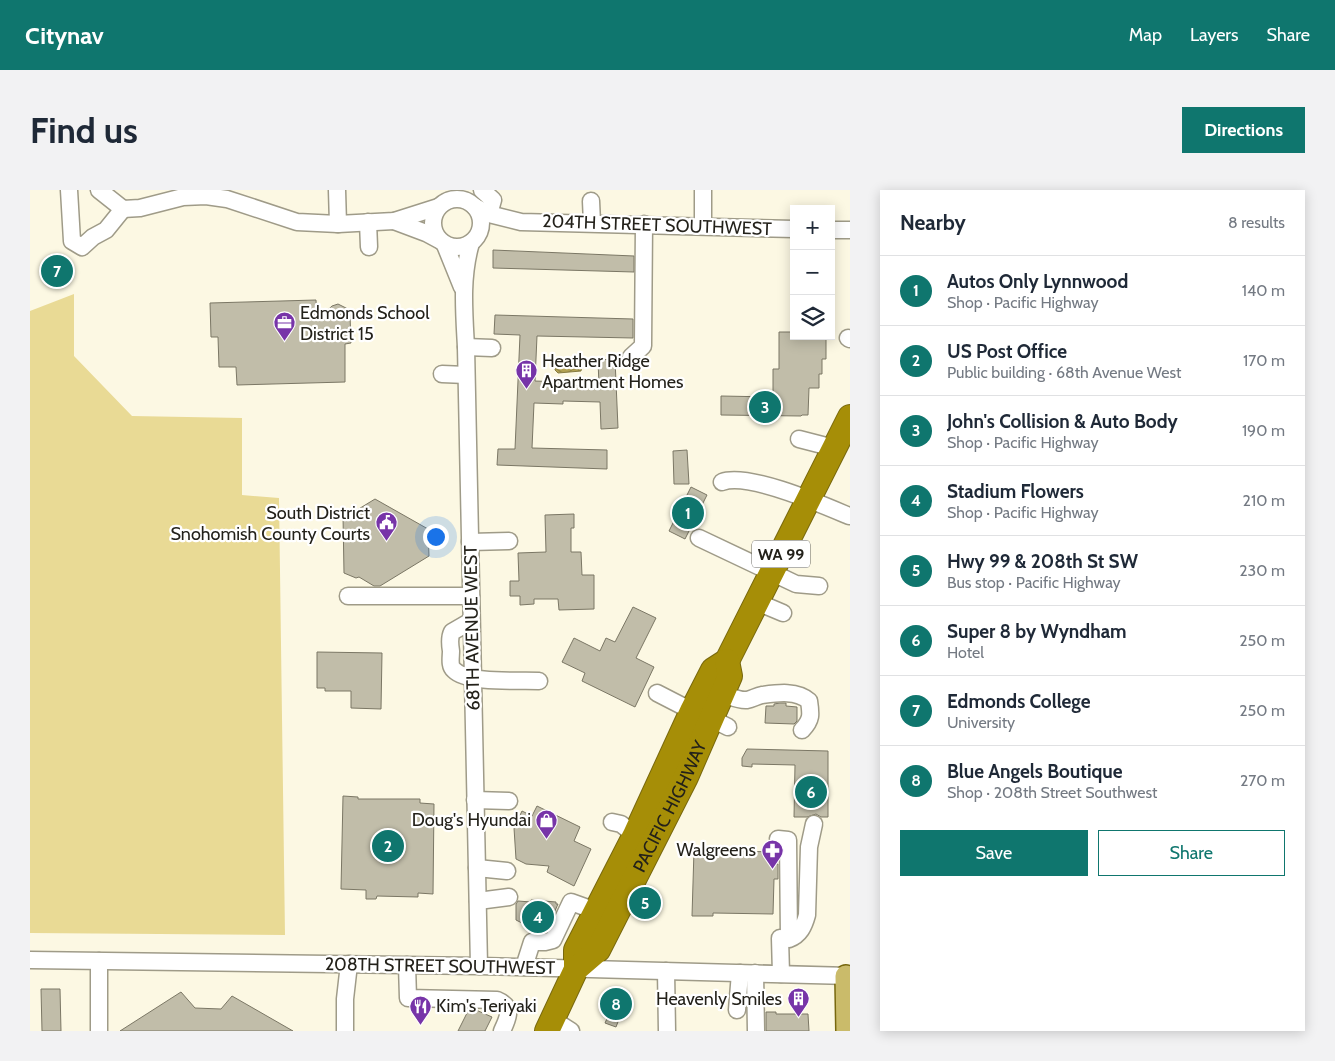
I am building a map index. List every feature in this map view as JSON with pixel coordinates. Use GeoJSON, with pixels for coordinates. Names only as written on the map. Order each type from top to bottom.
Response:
{"type":"FeatureCollection","features":[{"type":"Feature","properties":{"kind":"highway","name":"PACIFIC HIGHWAY"},"geometry":{"type":"LineString","coordinates":[[557,1027],[576,969],[576,950],[635,835],[711,719],[713,670],[726,662],[849,420]]}},
{"type":"Feature","properties":{"kind":"highway","name":"PACIFIC HIGHWAY"},"geometry":{"type":"LineString","coordinates":[[576,969],[598,950],[689,770],[730,676],[726,662]]}},
{"type":"Feature","properties":{"kind":"main road"},"geometry":{"type":"LineString","coordinates":[[847,1031],[848,976]]}},
{"type":"Feature","properties":{"kind":"street"},"geometry":{"type":"LineString","coordinates":[[70,190],[72,241],[82,247],[93,237],[106,230],[123,208]]}},
{"type":"Feature","properties":{"kind":"street"},"geometry":{"type":"LineString","coordinates":[[99,190],[123,208],[140,208],[183,198],[206,196],[227,199],[297,222],[338,224],[394,221],[443,200],[457,199],[475,203],[493,200],[482,190]]}},
{"type":"Feature","properties":{"kind":"street"},"geometry":{"type":"LineString","coordinates":[[337,190],[338,224]]}},
{"type":"Feature","properties":{"kind":"street"},"geometry":{"type":"LineString","coordinates":[[703,190],[703,226]]}},
{"type":"Feature","properties":{"kind":"street"},"geometry":{"type":"LineString","coordinates":[[442,243],[435,234],[432,220],[443,200]]}},
{"type":"Feature","properties":{"kind":"street"},"geometry":{"type":"LineString","coordinates":[[591,201],[592,223]]}},
{"type":"Feature","properties":{"kind":"street"},"geometry":{"type":"LineString","coordinates":[[394,221],[426,233],[442,243],[458,248],[474,241],[480,232],[481,219],[475,203]]}},
{"type":"Feature","properties":{"kind":"street","name":"204TH STREET SOUTHWEST"},"geometry":{"type":"LineString","coordinates":[[475,203],[521,222]]}},
{"type":"Feature","properties":{"kind":"street"},"geometry":{"type":"LineString","coordinates":[[368,222],[369,247]]}},
{"type":"Feature","properties":{"kind":"street","name":"204TH STREET SOUTHWEST"},"geometry":{"type":"LineString","coordinates":[[474,241],[488,232],[521,222],[790,229]]}},
{"type":"Feature","properties":{"kind":"street"},"geometry":{"type":"LineString","coordinates":[[631,357],[643,346],[644,224]]}},
{"type":"Feature","properties":{"kind":"street"},"geometry":{"type":"LineString","coordinates":[[835,230],[850,230]]}},
{"type":"Feature","properties":{"kind":"street","name":"68TH AVENUE WEST"},"geometry":{"type":"LineString","coordinates":[[474,241],[468,254],[463,290],[466,346],[479,966]]}},
{"type":"Feature","properties":{"kind":"street","name":"68TH AVENUE WEST"},"geometry":{"type":"LineString","coordinates":[[442,243],[450,254],[463,290]]}},
{"type":"Feature","properties":{"kind":"street"},"geometry":{"type":"LineString","coordinates":[[466,346],[492,348]]}},
{"type":"Feature","properties":{"kind":"street"},"geometry":{"type":"LineString","coordinates":[[442,374],[466,375]]}},
{"type":"Feature","properties":{"kind":"street"},"geometry":{"type":"LineString","coordinates":[[799,439],[834,448]]}},
{"type":"Feature","properties":{"kind":"street"},"geometry":{"type":"LineString","coordinates":[[722,482],[730,479],[743,480],[809,498],[850,516]]}},
{"type":"Feature","properties":{"kind":"street"},"geometry":{"type":"LineString","coordinates":[[699,538],[796,584],[819,586]]}},
{"type":"Feature","properties":{"kind":"street"},"geometry":{"type":"LineString","coordinates":[[470,542],[509,541]]}},
{"type":"Feature","properties":{"kind":"street"},"geometry":{"type":"LineString","coordinates":[[348,596],[471,596]]}},
{"type":"Feature","properties":{"kind":"street"},"geometry":{"type":"LineString","coordinates":[[757,602],[783,613]]}},
{"type":"Feature","properties":{"kind":"street"},"geometry":{"type":"LineString","coordinates":[[473,678],[489,681],[539,681]]}},
{"type":"Feature","properties":{"kind":"street"},"geometry":{"type":"LineString","coordinates":[[656,693],[711,719]]}},
{"type":"Feature","properties":{"kind":"street"},"geometry":{"type":"LineString","coordinates":[[723,694],[742,700],[772,694],[796,693],[803,696],[809,701],[810,713],[808,724],[802,730]]}},
{"type":"Feature","properties":{"kind":"street"},"geometry":{"type":"LineString","coordinates":[[475,800],[508,801]]}},
{"type":"Feature","properties":{"kind":"street"},"geometry":{"type":"LineString","coordinates":[[612,822],[621,824],[635,835]]}},
{"type":"Feature","properties":{"kind":"street"},"geometry":{"type":"LineString","coordinates":[[778,839],[788,840],[789,939],[799,932],[805,924],[807,916],[809,847],[814,824]]}},
{"type":"Feature","properties":{"kind":"street"},"geometry":{"type":"LineString","coordinates":[[477,868],[507,871]]}},
{"type":"Feature","properties":{"kind":"street"},"geometry":{"type":"LineString","coordinates":[[478,901],[509,898]]}},
{"type":"Feature","properties":{"kind":"street"},"geometry":{"type":"LineString","coordinates":[[524,967],[532,942],[553,940],[571,902],[596,911]]}},
{"type":"Feature","properties":{"kind":"street"},"geometry":{"type":"LineString","coordinates":[[780,938],[781,974]]}},
{"type":"Feature","properties":{"kind":"street","name":"208TH STREET SOUTHWEST"},"geometry":{"type":"LineString","coordinates":[[30,960],[479,966],[848,976]]}},
{"type":"Feature","properties":{"kind":"street"},"geometry":{"type":"LineString","coordinates":[[99,961],[99,1031]]}},
{"type":"Feature","properties":{"kind":"street"},"geometry":{"type":"LineString","coordinates":[[345,1031],[345,999],[349,964]]}},
{"type":"Feature","properties":{"kind":"street"},"geometry":{"type":"LineString","coordinates":[[407,965],[408,998],[497,1000],[504,1003],[508,1009],[508,1017],[502,1031]]}},
{"type":"Feature","properties":{"kind":"street"},"geometry":{"type":"LineString","coordinates":[[666,971],[667,1031]]}},
{"type":"Feature","properties":{"kind":"street"},"geometry":{"type":"LineString","coordinates":[[737,1010],[747,973]]}},
{"type":"Feature","properties":{"kind":"street"},"geometry":{"type":"LineString","coordinates":[[747,973],[756,1031]]}},
{"type":"Feature","properties":{"kind":"shaded area"},"geometry":{"type":"Polygon","coordinates":[[[74,294],[74,356],[132,416],[242,418],[242,495],[279,498],[285,935],[30,933],[30,311],[74,294]]]}},
{"type":"Feature","properties":{"kind":"water"},"geometry":{"type":"Polygon","coordinates":[[[558,361],[582,365],[581,371],[558,373],[555,370],[558,361]]]}},
{"type":"Feature","properties":{"kind":"building"},"geometry":{"type":"Polygon","coordinates":[[[493,250],[634,256],[634,272],[493,268],[493,250]]]}},
{"type":"Feature","properties":{"kind":"building","name":"Edmonds School District 15"},"geometry":{"type":"Polygon","coordinates":[[[316,300],[317,320],[332,306],[338,304],[348,309],[351,343],[345,344],[345,382],[237,385],[236,367],[219,367],[218,337],[211,337],[210,303],[316,300]]]}},
{"type":"Feature","properties":{"kind":"building"},"geometry":{"type":"Polygon","coordinates":[[[495,315],[633,319],[633,338],[537,336],[535,381],[564,382],[564,385],[599,386],[598,360],[615,359],[618,428],[601,429],[600,402],[563,401],[563,404],[534,403],[532,448],[607,450],[607,469],[497,465],[498,449],[515,449],[520,335],[494,334],[495,315]]]}},
{"type":"Feature","properties":{"kind":"building"},"geometry":{"type":"Polygon","coordinates":[[[779,332],[790,332],[790,340],[826,340],[826,359],[822,359],[822,374],[819,374],[819,388],[809,388],[808,415],[721,415],[721,396],[773,397],[773,369],[779,369],[779,332]]]}},
{"type":"Feature","properties":{"kind":"building"},"geometry":{"type":"Polygon","coordinates":[[[687,450],[689,484],[674,484],[673,451],[687,450]]]}},
{"type":"Feature","properties":{"kind":"building"},"geometry":{"type":"Polygon","coordinates":[[[691,487],[707,495],[685,539],[669,531],[691,487]]]}},
{"type":"Feature","properties":{"kind":"building","name":"South District Snohomish County Courts"},"geometry":{"type":"Polygon","coordinates":[[[375,499],[428,529],[429,556],[380,586],[374,586],[359,577],[356,578],[344,573],[343,516],[375,499]]]}},
{"type":"Feature","properties":{"kind":"building"},"geometry":{"type":"Polygon","coordinates":[[[574,514],[574,528],[571,528],[571,552],[581,552],[582,575],[594,575],[594,609],[559,610],[558,599],[534,599],[534,604],[520,605],[520,596],[510,596],[510,581],[519,581],[518,553],[546,552],[545,515],[574,514]]]}},
{"type":"Feature","properties":{"kind":"building"},"geometry":{"type":"Polygon","coordinates":[[[633,607],[656,618],[636,658],[654,667],[635,707],[582,681],[585,673],[562,662],[574,638],[600,651],[606,638],[615,642],[633,607]]]}},
{"type":"Feature","properties":{"kind":"building"},"geometry":{"type":"Polygon","coordinates":[[[317,652],[382,653],[381,709],[351,708],[351,691],[325,691],[325,688],[317,688],[317,652]]]}},
{"type":"Feature","properties":{"kind":"building"},"geometry":{"type":"Polygon","coordinates":[[[786,703],[786,706],[797,707],[797,721],[794,724],[765,723],[766,706],[774,706],[774,704],[786,703]]]}},
{"type":"Feature","properties":{"kind":"building"},"geometry":{"type":"Polygon","coordinates":[[[747,749],[828,751],[828,817],[821,817],[816,814],[807,817],[794,817],[795,765],[752,764],[752,767],[742,766],[742,758],[747,749]]]}},
{"type":"Feature","properties":{"kind":"building"},"geometry":{"type":"Polygon","coordinates":[[[343,796],[358,797],[358,799],[420,799],[420,803],[434,804],[433,894],[418,893],[418,897],[377,896],[376,899],[366,899],[366,890],[341,889],[343,796]]]}},
{"type":"Feature","properties":{"kind":"building"},"geometry":{"type":"Polygon","coordinates":[[[537,806],[580,827],[574,841],[591,849],[574,886],[547,872],[549,866],[526,864],[516,859],[514,828],[522,811],[532,816],[537,806]]]}},
{"type":"Feature","properties":{"kind":"building","name":"Walgreens"},"geometry":{"type":"Polygon","coordinates":[[[694,850],[775,852],[775,864],[778,864],[778,879],[774,879],[773,914],[713,913],[713,916],[692,916],[694,850]]]}},
{"type":"Feature","properties":{"kind":"building"},"geometry":{"type":"Polygon","coordinates":[[[531,900],[556,902],[558,904],[546,931],[540,932],[516,920],[516,904],[518,901],[531,902],[531,900]]]}},
{"type":"Feature","properties":{"kind":"building"},"geometry":{"type":"Polygon","coordinates":[[[41,989],[60,989],[61,1031],[42,1031],[41,989]]]}},
{"type":"Feature","properties":{"kind":"building"},"geometry":{"type":"Polygon","coordinates":[[[605,991],[633,1004],[627,1017],[621,1014],[616,1027],[605,1023],[611,1010],[599,1005],[605,991]]]}},
{"type":"Feature","properties":{"kind":"building"},"geometry":{"type":"Polygon","coordinates":[[[181,992],[195,1008],[221,1009],[232,996],[293,1031],[120,1031],[181,992]]]}},
{"type":"Feature","properties":{"kind":"building"},"geometry":{"type":"Polygon","coordinates":[[[469,1009],[492,1017],[485,1031],[458,1031],[469,1009]]]}},
{"type":"Feature","properties":{"kind":"building","name":"Heavenly Smiles"},"geometry":{"type":"Polygon","coordinates":[[[766,1012],[776,1012],[776,1014],[808,1014],[809,1031],[766,1031],[766,1012]]]}},
{"type":"Feature","properties":{"kind":"place","name":"Edmonds College"},"geometry":{"type":"Point","coordinates":[57,271]}},
{"type":"Feature","properties":{"kind":"place","name":"Edmonds School District 15"},"geometry":{"type":"Point","coordinates":[284,342]}},
{"type":"Feature","properties":{"kind":"place","name":"Heather Ridge Apartment Homes"},"geometry":{"type":"Point","coordinates":[526,390]}},
{"type":"Feature","properties":{"kind":"place","name":"John's Collision & Auto Body"},"geometry":{"type":"Point","coordinates":[765,407]}},
{"type":"Feature","properties":{"kind":"place","name":"Autos Only Lynnwood"},"geometry":{"type":"Point","coordinates":[688,513]}},
{"type":"Feature","properties":{"kind":"place","name":"South District Snohomish County Courts"},"geometry":{"type":"Point","coordinates":[386,542]}},
{"type":"Feature","properties":{"kind":"place","name":"Super 8 by Wyndham"},"geometry":{"type":"Point","coordinates":[811,792]}},
{"type":"Feature","properties":{"kind":"place","name":"Doug's Hyundai"},"geometry":{"type":"Point","coordinates":[547,839]}},
{"type":"Feature","properties":{"kind":"place","name":"US Post Office"},"geometry":{"type":"Point","coordinates":[388,846]}},
{"type":"Feature","properties":{"kind":"place","name":"Walgreens"},"geometry":{"type":"Point","coordinates":[772,869]}},
{"type":"Feature","properties":{"kind":"place","name":"Hwy 99 & 208th St SW"},"geometry":{"type":"Point","coordinates":[645,903]}},
{"type":"Feature","properties":{"kind":"place","name":"Stadium Flowers"},"geometry":{"type":"Point","coordinates":[538,917]}},
{"type":"Feature","properties":{"kind":"place","name":"Blue Angels Boutique"},"geometry":{"type":"Point","coordinates":[616,1004]}},
{"type":"Feature","properties":{"kind":"place","name":"Heavenly Smiles"},"geometry":{"type":"Point","coordinates":[798,1018]}},
{"type":"Feature","properties":{"kind":"place","name":"Kim's Teriyaki"},"geometry":{"type":"Point","coordinates":[420,1025]}}]}
